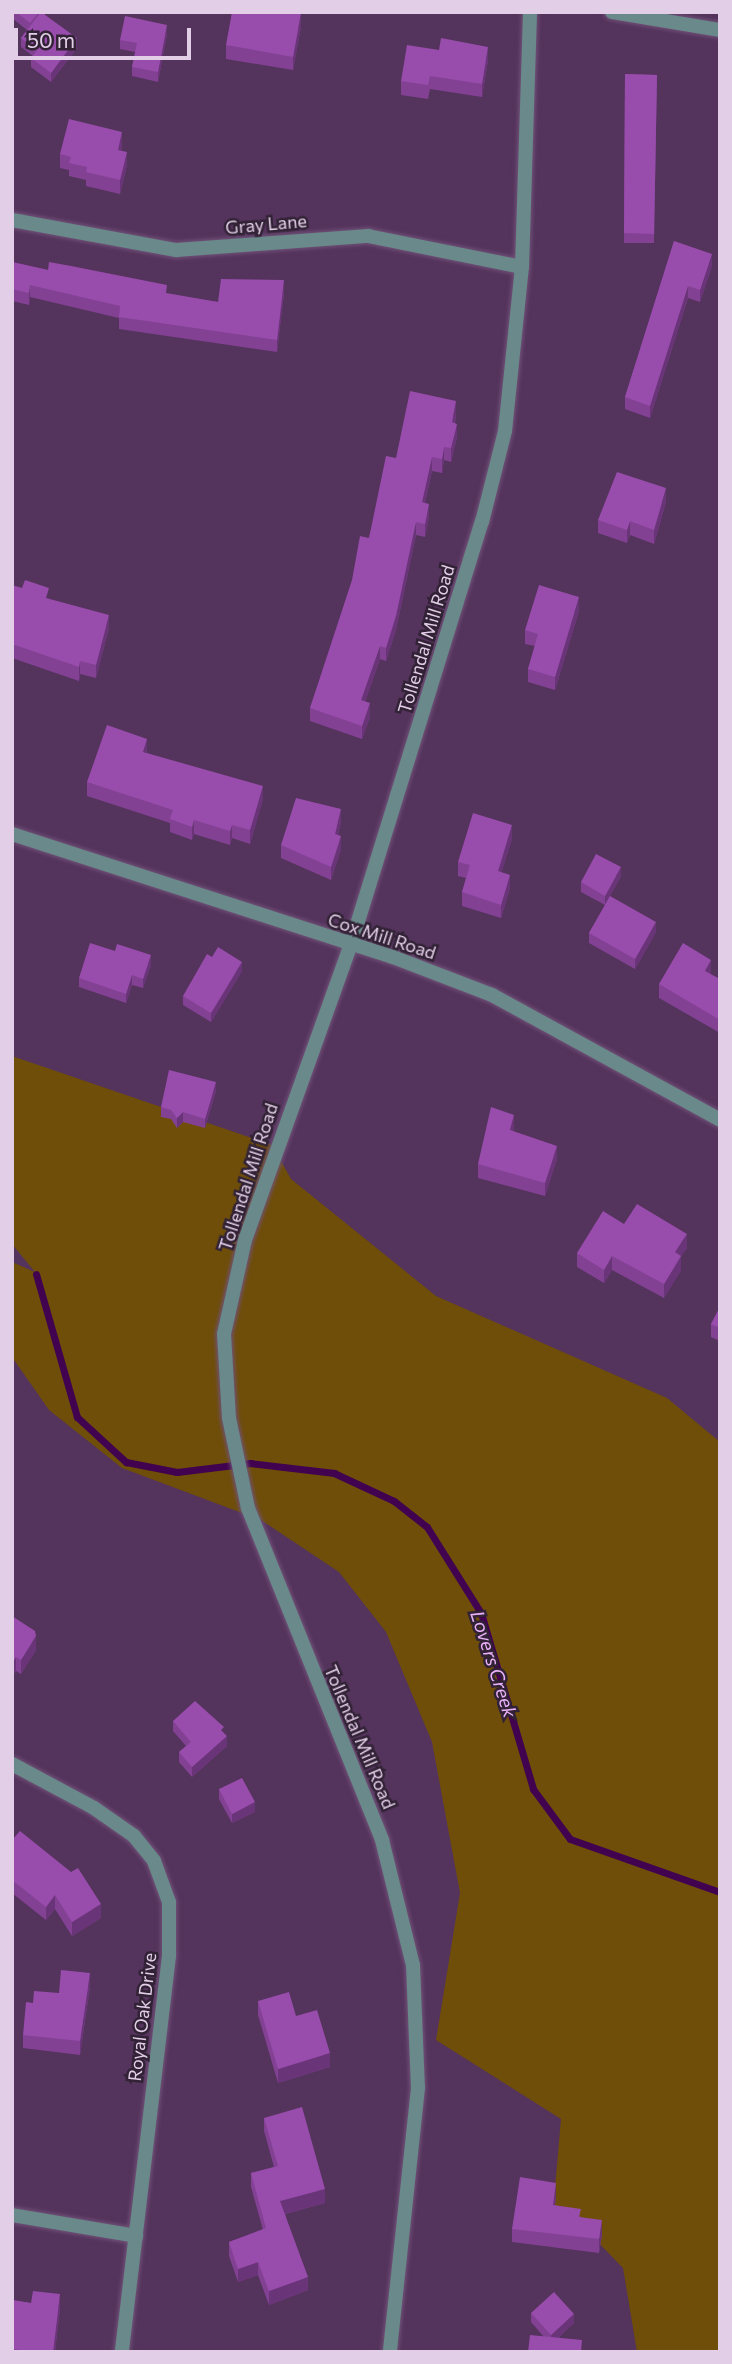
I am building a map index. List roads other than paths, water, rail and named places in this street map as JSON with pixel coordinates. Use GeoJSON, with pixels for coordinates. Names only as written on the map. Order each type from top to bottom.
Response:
{"type":"FeatureCollection","features":[{"type":"Feature","properties":{"kind":"street","name":"Tollendal Mill Road"},"geometry":{"type":"LineString","coordinates":[[390,2352],[418,2088],[413,1965],[382,1840],[248,1508],[229,1419],[224,1334],[245,1240],[351,944],[482,522],[505,431],[522,267],[530,12]]}},
{"type":"Feature","properties":{"kind":"street"},"geometry":{"type":"LineString","coordinates":[[612,12],[720,30]]}},
{"type":"Feature","properties":{"kind":"street","name":"Gray Lane"},"geometry":{"type":"LineString","coordinates":[[12,220],[176,250],[368,236],[522,267]]}},
{"type":"Feature","properties":{"kind":"street","name":"Cox Mill Road"},"geometry":{"type":"LineString","coordinates":[[12,834],[351,944],[492,995],[720,1120]]}},
{"type":"Feature","properties":{"kind":"street","name":"Royal Oak Drive"},"geometry":{"type":"LineString","coordinates":[[12,1764],[94,1808],[134,1836],[154,1861],[169,1902],[169,1956],[122,2352]]}},
{"type":"Feature","properties":{"kind":"street"},"geometry":{"type":"LineString","coordinates":[[12,2215],[136,2236]]}},
{"type":"Feature","properties":{"kind":"waterway","name":"Lovers Creek"},"geometry":{"type":"LineString","coordinates":[[36,1274],[77,1417],[126,1462],[177,1472],[250,1463],[334,1473],[394,1501],[427,1527],[481,1613],[533,1789],[570,1839],[720,1892]]}}]}
